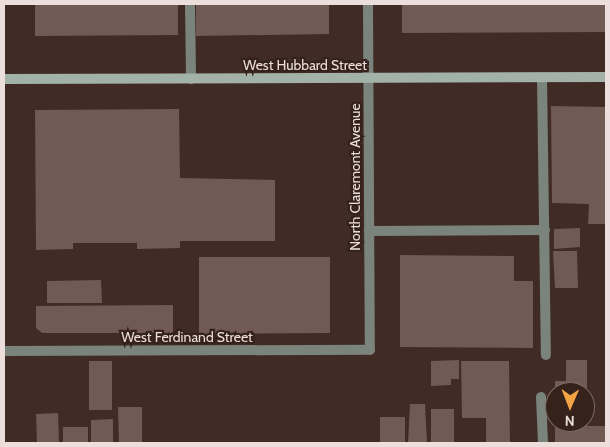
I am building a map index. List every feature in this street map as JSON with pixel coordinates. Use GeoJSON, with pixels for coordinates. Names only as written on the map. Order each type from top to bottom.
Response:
{"type":"FeatureCollection","features":[{"type":"Feature","properties":{"kind":"street"},"geometry":{"type":"LineString","coordinates":[[190,4],[191,79]]}},
{"type":"Feature","properties":{"kind":"street","name":"North Claremont Avenue"},"geometry":{"type":"LineString","coordinates":[[368,4],[370,350]]}},
{"type":"Feature","properties":{"kind":"street","name":"West Hubbard Street"},"geometry":{"type":"LineString","coordinates":[[4,79],[606,77]]}},
{"type":"Feature","properties":{"kind":"street"},"geometry":{"type":"LineString","coordinates":[[542,78],[546,355]]}},
{"type":"Feature","properties":{"kind":"street"},"geometry":{"type":"LineString","coordinates":[[369,230],[545,230]]}},
{"type":"Feature","properties":{"kind":"street","name":"West Ferdinand Street"},"geometry":{"type":"LineString","coordinates":[[4,351],[370,350]]}},
{"type":"Feature","properties":{"kind":"street"},"geometry":{"type":"LineString","coordinates":[[541,397],[543,443]]}},
{"type":"Feature","properties":{"kind":"building"},"geometry":{"type":"Polygon","coordinates":[[[35,4],[178,4],[178,35],[35,36],[35,4]]]}},
{"type":"Feature","properties":{"kind":"building"},"geometry":{"type":"Polygon","coordinates":[[[196,4],[329,4],[329,34],[196,36],[196,4]]]}},
{"type":"Feature","properties":{"kind":"building"},"geometry":{"type":"Polygon","coordinates":[[[402,4],[606,4],[606,32],[402,33],[402,4]]]}},
{"type":"Feature","properties":{"kind":"building"},"geometry":{"type":"Polygon","coordinates":[[[551,106],[606,107],[606,224],[588,224],[589,204],[552,203],[551,106]]]}},
{"type":"Feature","properties":{"kind":"building"},"geometry":{"type":"Polygon","coordinates":[[[179,109],[180,178],[275,180],[275,241],[180,241],[180,248],[137,249],[137,243],[73,243],[73,249],[36,250],[35,110],[179,109]]]}},
{"type":"Feature","properties":{"kind":"building"},"geometry":{"type":"Polygon","coordinates":[[[580,228],[580,247],[554,249],[554,229],[580,228]]]}},
{"type":"Feature","properties":{"kind":"building"},"geometry":{"type":"Polygon","coordinates":[[[553,251],[577,251],[578,288],[555,288],[553,251]]]}},
{"type":"Feature","properties":{"kind":"building"},"geometry":{"type":"Polygon","coordinates":[[[400,255],[514,256],[514,281],[533,281],[533,348],[400,347],[400,255]]]}},
{"type":"Feature","properties":{"kind":"building"},"geometry":{"type":"Polygon","coordinates":[[[199,257],[330,257],[330,333],[199,334],[199,257]]]}},
{"type":"Feature","properties":{"kind":"building"},"geometry":{"type":"Polygon","coordinates":[[[101,280],[102,303],[47,303],[47,281],[101,280]]]}},
{"type":"Feature","properties":{"kind":"building"},"geometry":{"type":"Polygon","coordinates":[[[173,305],[173,333],[42,333],[36,328],[36,306],[173,305]]]}},
{"type":"Feature","properties":{"kind":"building"},"geometry":{"type":"Polygon","coordinates":[[[459,360],[459,379],[451,379],[451,385],[431,386],[431,361],[459,360]]]}},
{"type":"Feature","properties":{"kind":"building"},"geometry":{"type":"Polygon","coordinates":[[[566,360],[587,360],[587,382],[555,382],[566,381],[566,360]]]}},
{"type":"Feature","properties":{"kind":"building"},"geometry":{"type":"Polygon","coordinates":[[[89,361],[112,361],[112,410],[89,410],[89,361]]]}},
{"type":"Feature","properties":{"kind":"building"},"geometry":{"type":"Polygon","coordinates":[[[461,361],[509,361],[510,443],[486,443],[486,418],[462,418],[461,361]]]}},
{"type":"Feature","properties":{"kind":"building"},"geometry":{"type":"Polygon","coordinates":[[[410,404],[425,404],[427,443],[408,443],[410,404]]]}},
{"type":"Feature","properties":{"kind":"building"},"geometry":{"type":"Polygon","coordinates":[[[118,407],[142,407],[142,443],[119,443],[118,407]]]}},
{"type":"Feature","properties":{"kind":"building"},"geometry":{"type":"Polygon","coordinates":[[[431,409],[454,409],[454,443],[431,443],[431,409]]]}},
{"type":"Feature","properties":{"kind":"building"},"geometry":{"type":"Polygon","coordinates":[[[58,413],[59,443],[37,443],[36,414],[58,413]]]}},
{"type":"Feature","properties":{"kind":"building"},"geometry":{"type":"Polygon","coordinates":[[[380,417],[405,417],[405,443],[380,443],[380,417]]]}},
{"type":"Feature","properties":{"kind":"building"},"geometry":{"type":"Polygon","coordinates":[[[113,419],[113,443],[91,443],[91,420],[113,419]]]}},
{"type":"Feature","properties":{"kind":"building"},"geometry":{"type":"Polygon","coordinates":[[[595,426],[606,426],[606,443],[555,443],[555,432],[595,432],[595,426]]]}},
{"type":"Feature","properties":{"kind":"building"},"geometry":{"type":"Polygon","coordinates":[[[63,427],[88,427],[88,443],[63,443],[63,427]]]}}]}
